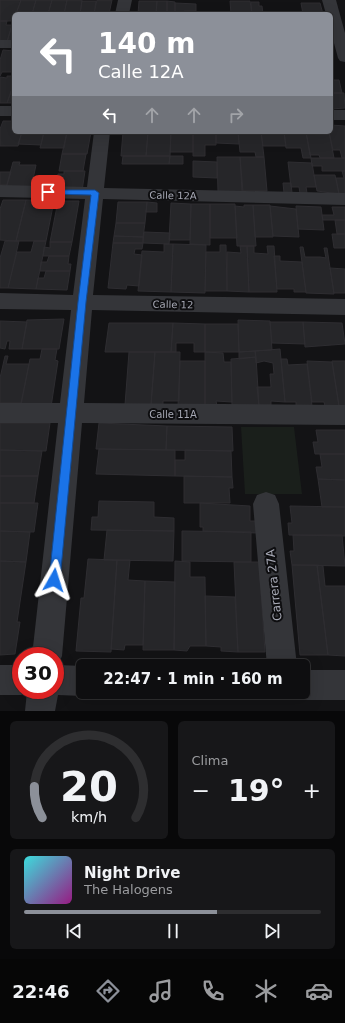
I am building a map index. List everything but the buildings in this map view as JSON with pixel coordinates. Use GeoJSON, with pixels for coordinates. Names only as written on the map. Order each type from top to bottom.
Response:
{"type":"FeatureCollection","features":[{"type":"Feature","properties":{"kind":"street"},"geometry":{"type":"LineString","coordinates":[[122,12],[125,0]]}},
{"type":"Feature","properties":{"kind":"street"},"geometry":{"type":"LineString","coordinates":[[329,0],[332,12]]}},
{"type":"Feature","properties":{"kind":"street"},"geometry":{"type":"LineString","coordinates":[[333,14],[345,58]]}},
{"type":"Feature","properties":{"kind":"street"},"geometry":{"type":"LineString","coordinates":[[0,44],[12,44]]}},
{"type":"Feature","properties":{"kind":"street"},"geometry":{"type":"LineString","coordinates":[[0,111],[12,111]]}},
{"type":"Feature","properties":{"kind":"street"},"geometry":{"type":"LineString","coordinates":[[333,115],[345,116]]}},
{"type":"Feature","properties":{"kind":"street"},"geometry":{"type":"LineString","coordinates":[[48,647],[82,302],[102,134]]}},
{"type":"Feature","properties":{"kind":"street","name":"Calle 12A"},"geometry":{"type":"LineString","coordinates":[[0,191],[345,199]]}},
{"type":"Feature","properties":{"kind":"street","name":"Calle 12"},"geometry":{"type":"LineString","coordinates":[[0,301],[345,307]]}},
{"type":"Feature","properties":{"kind":"street","name":"Calle 11A"},"geometry":{"type":"LineString","coordinates":[[0,413],[345,415]]}},
{"type":"Feature","properties":{"kind":"street","name":"Carrera 27A"},"geometry":{"type":"LineString","coordinates":[[266,504],[281,659]]}},
{"type":"Feature","properties":{"kind":"street"},"geometry":{"type":"LineString","coordinates":[[0,680],[12,680]]}},
{"type":"Feature","properties":{"kind":"street"},"geometry":{"type":"LineString","coordinates":[[64,680],[76,681]]}},
{"type":"Feature","properties":{"kind":"street"},"geometry":{"type":"LineString","coordinates":[[310,684],[345,685]]}},
{"type":"Feature","properties":{"kind":"street"},"geometry":{"type":"LineString","coordinates":[[40,711],[42,699]]}},
{"type":"Feature","properties":{"kind":"shaded area"},"geometry":{"type":"Polygon","coordinates":[[[241,427],[294,427],[302,494],[245,494],[241,427]]]}},
{"type":"Feature","properties":{"kind":"route"},"geometry":{"type":"LineString","coordinates":[[48,192],[95,193],[82,302],[54,580]]}}]}
